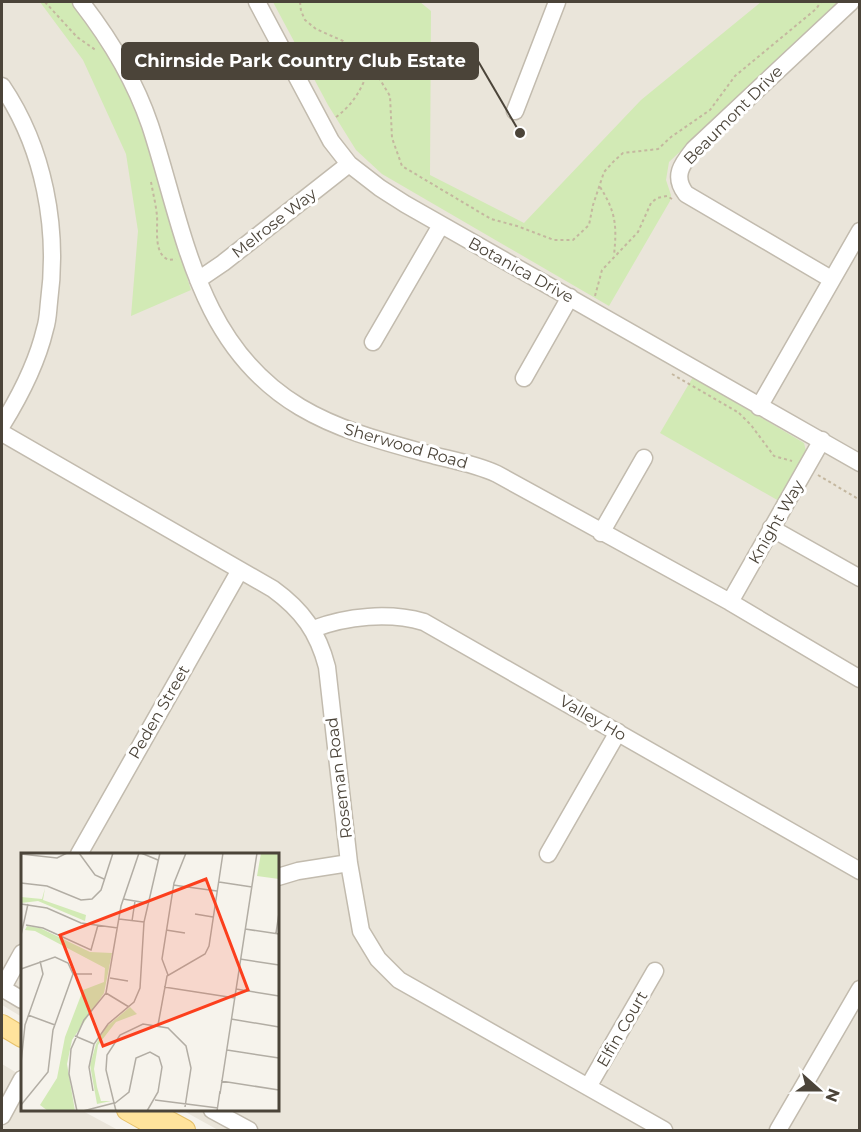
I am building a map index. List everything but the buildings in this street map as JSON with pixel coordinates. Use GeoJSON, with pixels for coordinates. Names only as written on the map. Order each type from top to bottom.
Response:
{"type":"FeatureCollection","features":[{"type":"Feature","properties":{"kind":"main road"},"geometry":{"type":"LineString","coordinates":[[2,1025],[21,1036]]}},
{"type":"Feature","properties":{"kind":"main road"},"geometry":{"type":"LineString","coordinates":[[2,1038],[21,1049]]}},
{"type":"Feature","properties":{"kind":"main road"},"geometry":{"type":"LineString","coordinates":[[129,1111],[164,1131]]}},
{"type":"Feature","properties":{"kind":"main road"},"geometry":{"type":"LineString","coordinates":[[150,1111],[185,1131]]}},
{"type":"Feature","properties":{"kind":"street","name":"Sherwood Road"},"geometry":{"type":"LineString","coordinates":[[81,2],[95,19],[123,66],[149,123],[188,256],[219,326],[244,360],[268,383],[298,406],[329,423],[366,437],[487,469],[858,674]]}},
{"type":"Feature","properties":{"kind":"street","name":"Botanica Drive"},"geometry":{"type":"LineString","coordinates":[[257,2],[322,126],[349,164],[380,188],[860,463]]}},
{"type":"Feature","properties":{"kind":"street"},"geometry":{"type":"LineString","coordinates":[[515,111],[557,2]]}},
{"type":"Feature","properties":{"kind":"street","name":"Beaumont Drive"},"geometry":{"type":"LineString","coordinates":[[686,194],[678,175],[680,167],[694,149],[851,2]]}},
{"type":"Feature","properties":{"kind":"street"},"geometry":{"type":"LineString","coordinates":[[2,86],[24,125],[42,177],[50,224],[52,275],[46,328],[28,376],[2,425]]}},
{"type":"Feature","properties":{"kind":"street","name":"Melrose Way"},"geometry":{"type":"LineString","coordinates":[[198,280],[349,164]]}},
{"type":"Feature","properties":{"kind":"street"},"geometry":{"type":"LineString","coordinates":[[686,194],[831,279]]}},
{"type":"Feature","properties":{"kind":"street"},"geometry":{"type":"LineString","coordinates":[[373,342],[441,225]]}},
{"type":"Feature","properties":{"kind":"street"},"geometry":{"type":"LineString","coordinates":[[753,403],[860,231]]}},
{"type":"Feature","properties":{"kind":"street"},"geometry":{"type":"LineString","coordinates":[[524,378],[570,297]]}},
{"type":"Feature","properties":{"kind":"street","name":"Roseman Road"},"geometry":{"type":"LineString","coordinates":[[2,434],[240,570],[285,598],[299,610],[319,640],[327,667],[349,863],[361,931],[378,959],[399,980],[664,1131]]}},
{"type":"Feature","properties":{"kind":"street","name":"Knight Way"},"geometry":{"type":"LineString","coordinates":[[730,602],[822,440]]}},
{"type":"Feature","properties":{"kind":"street"},"geometry":{"type":"LineString","coordinates":[[601,533],[644,458]]}},
{"type":"Feature","properties":{"kind":"street"},"geometry":{"type":"LineString","coordinates":[[771,528],[860,578]]}},
{"type":"Feature","properties":{"kind":"street","name":"Peden Street"},"geometry":{"type":"LineString","coordinates":[[79,853],[240,570]]}},
{"type":"Feature","properties":{"kind":"street","name":"Valley Ho"},"geometry":{"type":"LineString","coordinates":[[313,628],[335,621],[378,616],[424,622],[860,871]]}},
{"type":"Feature","properties":{"kind":"street"},"geometry":{"type":"LineString","coordinates":[[548,854],[618,732]]}},
{"type":"Feature","properties":{"kind":"street"},"geometry":{"type":"LineString","coordinates":[[279,877],[298,871],[349,863]]}},
{"type":"Feature","properties":{"kind":"street"},"geometry":{"type":"LineString","coordinates":[[21,955],[2,988],[21,999]]}},
{"type":"Feature","properties":{"kind":"street","name":"Elfin Court"},"geometry":{"type":"LineString","coordinates":[[588,1087],[655,971]]}},
{"type":"Feature","properties":{"kind":"street"},"geometry":{"type":"LineString","coordinates":[[778,1131],[860,989]]}},
{"type":"Feature","properties":{"kind":"street"},"geometry":{"type":"LineString","coordinates":[[2,1116],[21,1081]]}},
{"type":"Feature","properties":{"kind":"street"},"geometry":{"type":"LineString","coordinates":[[214,1111],[249,1131]]}},
{"type":"Feature","properties":{"kind":"path"},"geometry":{"type":"LineString","coordinates":[[45,2],[77,37],[99,52]]}},
{"type":"Feature","properties":{"kind":"path"},"geometry":{"type":"LineString","coordinates":[[300,2],[305,20],[316,29],[343,41],[369,65],[390,96],[392,138],[402,166],[491,219],[554,240],[573,240],[590,225],[593,205],[604,172],[615,160],[623,153],[658,149],[679,131],[710,110],[735,76],[816,9],[820,2]]}},
{"type":"Feature","properties":{"kind":"path"},"geometry":{"type":"LineString","coordinates":[[322,126],[350,104],[366,79],[369,65]]}},
{"type":"Feature","properties":{"kind":"path"},"geometry":{"type":"LineString","coordinates":[[151,182],[157,215],[158,243],[162,254],[170,260],[188,256]]}},
{"type":"Feature","properties":{"kind":"path"},"geometry":{"type":"LineString","coordinates":[[600,187],[615,216],[617,232],[614,255]]}},
{"type":"Feature","properties":{"kind":"path"},"geometry":{"type":"LineString","coordinates":[[588,308],[597,292],[602,270],[638,232],[651,203],[657,198],[667,196],[679,204],[686,194]]}},
{"type":"Feature","properties":{"kind":"path"},"geometry":{"type":"LineString","coordinates":[[753,403],[739,413],[752,425],[774,456],[795,461],[860,500]]}},
{"type":"Feature","properties":{"kind":"shaded area"},"geometry":{"type":"Polygon","coordinates":[[[2,2],[859,2],[859,1130],[218,1130],[184,1111],[279,1111],[279,853],[21,853],[21,1016],[2,1005],[2,2]]]}},
{"type":"Feature","properties":{"kind":"shaded area"},"geometry":{"type":"Polygon","coordinates":[[[2,1064],[21,1075],[21,1111],[83,1111],[118,1130],[2,1130],[2,1064]]]}},
{"type":"Feature","properties":{"kind":"green space"},"geometry":{"type":"Polygon","coordinates":[[[40,2],[71,2],[102,43],[130,96],[159,178],[191,290],[131,316],[138,231],[126,154],[83,60],[40,2]]]}},
{"type":"Feature","properties":{"kind":"green space"},"geometry":{"type":"Polygon","coordinates":[[[273,2],[420,2],[431,11],[430,175],[524,223],[641,100],[761,2],[839,2],[669,162],[666,180],[671,195],[670,201],[609,306],[382,174],[356,150],[328,105],[273,2]]]}},
{"type":"Feature","properties":{"kind":"green space"},"geometry":{"type":"Polygon","coordinates":[[[693,377],[804,443],[806,451],[804,459],[779,501],[660,433],[693,377]]]}},
{"type":"Feature","properties":{"kind":"place","name":"Chirnside Park Country Club Estate"},"geometry":{"type":"Point","coordinates":[520,133]}}]}
